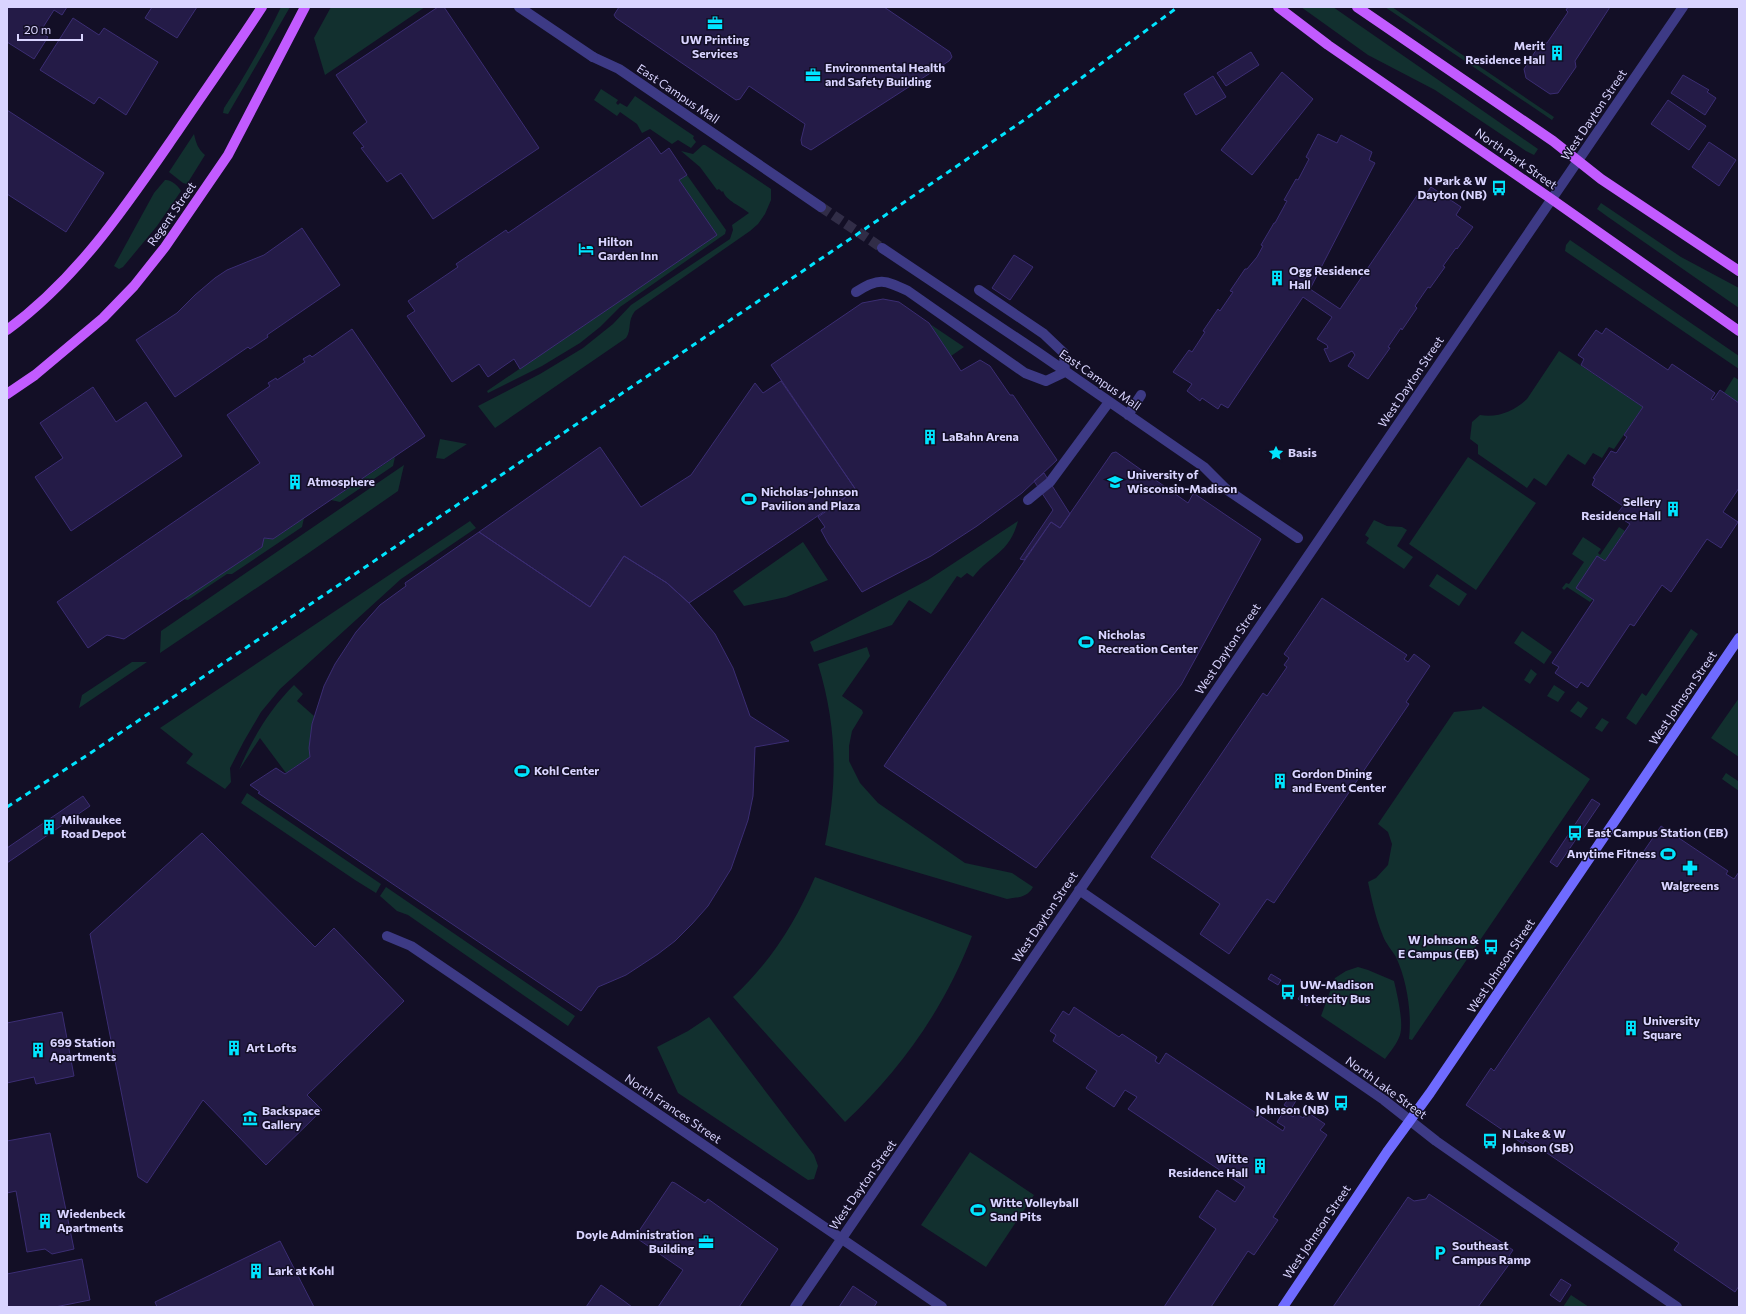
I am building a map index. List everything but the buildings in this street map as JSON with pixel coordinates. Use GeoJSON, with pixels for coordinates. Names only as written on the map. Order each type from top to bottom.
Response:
{"type":"FeatureCollection","features":[{"type":"Feature","properties":{"kind":"main road"},"geometry":{"type":"LineString","coordinates":[[7,330],[53,292],[86,256],[116,219],[262,7]]}},
{"type":"Feature","properties":{"kind":"main road","name":"Regent Street"},"geometry":{"type":"LineString","coordinates":[[7,394],[35,375],[103,318],[134,286],[166,247],[228,155],[305,7]]}},
{"type":"Feature","properties":{"kind":"main road","name":"North Park Street"},"geometry":{"type":"LineString","coordinates":[[1278,7],[1328,45],[1550,198],[1739,331]]}},
{"type":"Feature","properties":{"kind":"main road"},"geometry":{"type":"LineString","coordinates":[[1356,7],[1553,141],[1578,162],[1620,192],[1739,271]]}},
{"type":"Feature","properties":{"kind":"main road","name":"West Johnson Street"},"geometry":{"type":"LineString","coordinates":[[1282,1307],[1387,1152],[1410,1122],[1739,638]]}},
{"type":"Feature","properties":{"kind":"street","name":"East Campus Mall"},"geometry":{"type":"LineString","coordinates":[[519,7],[593,57],[619,69],[821,207]]}},
{"type":"Feature","properties":{"kind":"street","name":"West Dayton Street"},"geometry":{"type":"LineString","coordinates":[[795,1307],[1550,198],[1578,162],[1683,7]]}},
{"type":"Feature","properties":{"kind":"street","name":"East Campus Mall"},"geometry":{"type":"LineString","coordinates":[[882,248],[1204,467],[1226,489],[1298,538]]}},
{"type":"Feature","properties":{"kind":"street"},"geometry":{"type":"LineString","coordinates":[[856,292],[869,283],[880,281],[891,283],[908,291],[1024,373],[1046,381],[1065,372],[1064,353],[1044,334],[979,290]]}},
{"type":"Feature","properties":{"kind":"street"},"geometry":{"type":"LineString","coordinates":[[1128,415],[1141,395]]}},
{"type":"Feature","properties":{"kind":"street"},"geometry":{"type":"LineString","coordinates":[[1028,500],[1050,482],[1109,402]]}},
{"type":"Feature","properties":{"kind":"street","name":"North Lake Street"},"geometry":{"type":"LineString","coordinates":[[1079,890],[1384,1100],[1410,1122],[1509,1192],[1677,1307]]}},
{"type":"Feature","properties":{"kind":"street","name":"North Frances Street"},"geometry":{"type":"LineString","coordinates":[[387,936],[411,946],[942,1307]]}},
{"type":"Feature","properties":{"kind":"green space"},"geometry":{"type":"Polygon","coordinates":[[[281,7],[290,7],[228,114],[223,113],[224,108],[240,83],[281,7]]]}},
{"type":"Feature","properties":{"kind":"green space"},"geometry":{"type":"Polygon","coordinates":[[[331,7],[425,7],[325,75],[314,38],[331,7]]]}},
{"type":"Feature","properties":{"kind":"green space"},"geometry":{"type":"Polygon","coordinates":[[[1301,7],[1333,7],[1538,149],[1534,155],[1526,151],[1435,90],[1368,55],[1301,7]]]}},
{"type":"Feature","properties":{"kind":"green space"},"geometry":{"type":"Polygon","coordinates":[[[1385,7],[1392,7],[1554,117],[1552,120],[1385,7]]]}},
{"type":"Feature","properties":{"kind":"green space"},"geometry":{"type":"Polygon","coordinates":[[[601,89],[618,100],[616,103],[618,105],[620,103],[627,107],[635,96],[694,136],[693,138],[696,142],[691,148],[678,140],[672,144],[650,129],[642,133],[637,124],[620,112],[617,116],[594,100],[601,89]]]}},
{"type":"Feature","properties":{"kind":"green space"},"geometry":{"type":"Polygon","coordinates":[[[194,134],[198,146],[205,155],[187,184],[183,183],[169,172],[194,134]]]}},
{"type":"Feature","properties":{"kind":"green space"},"geometry":{"type":"Polygon","coordinates":[[[703,145],[771,189],[771,200],[765,214],[758,224],[635,311],[631,318],[628,335],[626,338],[495,428],[478,406],[540,374],[583,348],[613,324],[631,305],[730,239],[733,230],[732,225],[749,213],[730,201],[723,191],[722,192],[719,189],[717,190],[700,167],[681,151],[693,154],[703,145]]]}},
{"type":"Feature","properties":{"kind":"green space"},"geometry":{"type":"Polygon","coordinates":[[[687,175],[726,230],[725,234],[620,307],[600,327],[580,343],[542,366],[488,393],[487,391],[716,235],[679,180],[687,175]]]}},
{"type":"Feature","properties":{"kind":"green space"},"geometry":{"type":"Polygon","coordinates":[[[165,180],[174,183],[181,191],[157,226],[123,267],[119,269],[114,266],[154,193],[165,180]]]}},
{"type":"Feature","properties":{"kind":"green space"},"geometry":{"type":"Polygon","coordinates":[[[1601,203],[1681,257],[1739,288],[1739,308],[1597,209],[1601,203]]]}},
{"type":"Feature","properties":{"kind":"green space"},"geometry":{"type":"Polygon","coordinates":[[[1570,240],[1739,356],[1739,369],[1565,251],[1566,245],[1570,240]]]}},
{"type":"Feature","properties":{"kind":"green space"},"geometry":{"type":"Polygon","coordinates":[[[930,324],[964,347],[951,356],[930,324]]]}},
{"type":"Feature","properties":{"kind":"green space"},"geometry":{"type":"Polygon","coordinates":[[[1559,351],[1643,407],[1614,449],[1609,447],[1602,458],[1593,453],[1585,465],[1568,454],[1546,486],[1534,478],[1527,488],[1478,454],[1478,445],[1470,439],[1472,422],[1480,415],[1487,416],[1505,413],[1517,407],[1527,399],[1559,351]]]}},
{"type":"Feature","properties":{"kind":"green space"},"geometry":{"type":"Polygon","coordinates":[[[1734,377],[1739,380],[1739,403],[1724,393],[1734,377]]]}},
{"type":"Feature","properties":{"kind":"green space"},"geometry":{"type":"Polygon","coordinates":[[[440,439],[467,444],[444,459],[436,458],[440,439]]]}},
{"type":"Feature","properties":{"kind":"green space"},"geometry":{"type":"Polygon","coordinates":[[[395,457],[393,466],[340,502],[331,500],[395,457]]]}},
{"type":"Feature","properties":{"kind":"green space"},"geometry":{"type":"Polygon","coordinates":[[[1468,457],[1536,503],[1476,590],[1409,544],[1468,457]]]}},
{"type":"Feature","properties":{"kind":"green space"},"geometry":{"type":"Polygon","coordinates":[[[404,465],[398,491],[160,653],[161,631],[404,465]]]}},
{"type":"Feature","properties":{"kind":"green space"},"geometry":{"type":"Polygon","coordinates":[[[304,518],[302,527],[232,574],[227,574],[188,600],[183,599],[262,547],[264,538],[273,539],[304,518]]]}},
{"type":"Feature","properties":{"kind":"green space"},"geometry":{"type":"Polygon","coordinates":[[[1374,520],[1387,526],[1402,527],[1407,530],[1397,546],[1413,557],[1404,569],[1366,543],[1369,538],[1365,535],[1374,520]]]}},
{"type":"Feature","properties":{"kind":"green space"},"geometry":{"type":"Polygon","coordinates":[[[470,521],[476,528],[401,579],[280,689],[261,712],[244,741],[230,768],[231,782],[225,789],[186,763],[193,754],[160,728],[470,521]]]}},
{"type":"Feature","properties":{"kind":"green space"},"geometry":{"type":"Polygon","coordinates":[[[1018,521],[1010,540],[1005,547],[986,563],[973,577],[967,573],[961,578],[957,576],[931,614],[909,600],[892,625],[814,652],[810,642],[928,580],[1018,521]]]}},
{"type":"Feature","properties":{"kind":"green space"},"geometry":{"type":"Polygon","coordinates":[[[1619,527],[1625,531],[1605,561],[1577,588],[1593,599],[1590,602],[1567,587],[1564,590],[1562,588],[1566,583],[1569,584],[1584,562],[1572,554],[1583,537],[1601,549],[1598,553],[1600,555],[1619,527]]]}},
{"type":"Feature","properties":{"kind":"green space"},"geometry":{"type":"Polygon","coordinates":[[[803,542],[828,580],[786,597],[744,606],[733,591],[803,542]]]}},
{"type":"Feature","properties":{"kind":"green space"},"geometry":{"type":"Polygon","coordinates":[[[1437,574],[1467,594],[1459,606],[1429,586],[1437,574]]]}},
{"type":"Feature","properties":{"kind":"green space"},"geometry":{"type":"Polygon","coordinates":[[[1691,629],[1698,634],[1636,725],[1626,718],[1642,693],[1646,696],[1691,629]]]}},
{"type":"Feature","properties":{"kind":"green space"},"geometry":{"type":"Polygon","coordinates":[[[1522,631],[1552,652],[1544,664],[1514,643],[1522,631]]]}},
{"type":"Feature","properties":{"kind":"green space"},"geometry":{"type":"Polygon","coordinates":[[[867,647],[870,656],[842,696],[862,710],[863,713],[852,731],[849,746],[849,761],[860,783],[878,803],[965,863],[1012,873],[1033,887],[1031,891],[1025,895],[1007,899],[825,845],[832,798],[834,754],[829,709],[818,664],[867,647]]]}},
{"type":"Feature","properties":{"kind":"green space"},"geometry":{"type":"Polygon","coordinates":[[[132,662],[147,662],[79,708],[82,695],[132,662]]]}},
{"type":"Feature","properties":{"kind":"green space"},"geometry":{"type":"Polygon","coordinates":[[[1531,669],[1537,674],[1530,684],[1524,680],[1531,669]]]}},
{"type":"Feature","properties":{"kind":"green space"},"geometry":{"type":"Polygon","coordinates":[[[294,685],[303,694],[297,701],[314,716],[310,737],[310,757],[286,773],[260,738],[239,770],[250,746],[263,724],[277,704],[294,685]]]}},
{"type":"Feature","properties":{"kind":"green space"},"geometry":{"type":"Polygon","coordinates":[[[1554,685],[1565,692],[1558,702],[1547,696],[1554,685]]]}},
{"type":"Feature","properties":{"kind":"green space"},"geometry":{"type":"Polygon","coordinates":[[[1739,698],[1739,757],[1711,738],[1739,698]]]}},
{"type":"Feature","properties":{"kind":"green space"},"geometry":{"type":"Polygon","coordinates":[[[1578,701],[1588,708],[1581,718],[1570,711],[1578,701]]]}},
{"type":"Feature","properties":{"kind":"green space"},"geometry":{"type":"Polygon","coordinates":[[[1483,706],[1590,779],[1412,1040],[1409,1039],[1410,1019],[1408,997],[1403,976],[1396,957],[1386,942],[1381,930],[1374,910],[1368,882],[1376,878],[1388,865],[1392,844],[1388,832],[1378,824],[1454,712],[1481,709],[1483,706]]]}},
{"type":"Feature","properties":{"kind":"green space"},"geometry":{"type":"Polygon","coordinates":[[[1602,718],[1609,722],[1602,732],[1595,728],[1602,718]]]}},
{"type":"Feature","properties":{"kind":"green space"},"geometry":{"type":"Polygon","coordinates":[[[1726,773],[1738,781],[1739,780],[1739,791],[1722,779],[1726,773]]]}},
{"type":"Feature","properties":{"kind":"green space"},"geometry":{"type":"Polygon","coordinates":[[[247,793],[381,884],[376,893],[241,803],[247,793]]]}},
{"type":"Feature","properties":{"kind":"green space"},"geometry":{"type":"Polygon","coordinates":[[[815,877],[972,936],[949,988],[919,1036],[885,1081],[845,1122],[733,997],[759,970],[780,942],[799,910],[815,877]]]}},
{"type":"Feature","properties":{"kind":"green space"},"geometry":{"type":"Polygon","coordinates":[[[386,887],[575,1016],[568,1026],[408,915],[397,911],[380,896],[386,887]]]}},
{"type":"Feature","properties":{"kind":"green space"},"geometry":{"type":"Polygon","coordinates":[[[1358,967],[1394,981],[1400,1008],[1401,1029],[1397,1042],[1385,1059],[1321,1016],[1335,978],[1346,971],[1358,967]]]}},
{"type":"Feature","properties":{"kind":"green space"},"geometry":{"type":"Polygon","coordinates":[[[709,1017],[814,1155],[818,1166],[814,1179],[808,1180],[678,1093],[657,1047],[688,1031],[709,1017]]]}},
{"type":"Feature","properties":{"kind":"green space","name":"Witte Volleyball Sand Pits"},"geometry":{"type":"Polygon","coordinates":[[[970,1152],[1034,1195],[986,1267],[921,1225],[970,1152]]]}},
{"type":"Feature","properties":{"kind":"green space"},"geometry":{"type":"Polygon","coordinates":[[[1571,1295],[1589,1307],[1563,1307],[1571,1295]]]}},
{"type":"Feature","properties":{"kind":"tunnel"},"geometry":{"type":"LineString","coordinates":[[821,207],[882,248]]}},
{"type":"Feature","properties":{"kind":"railway"},"geometry":{"type":"LineString","coordinates":[[7,807],[89,754],[887,214],[1027,118],[1178,7]]}},
{"type":"Feature","properties":{"kind":"place","name":"UW Printing Services"},"geometry":{"type":"Point","coordinates":[715,23]}},
{"type":"Feature","properties":{"kind":"place","name":"Merit Residence Hall"},"geometry":{"type":"Point","coordinates":[1557,53]}},
{"type":"Feature","properties":{"kind":"place","name":"Environmental Health and Safety Building"},"geometry":{"type":"Point","coordinates":[813,75]}},
{"type":"Feature","properties":{"kind":"place","name":"N Park & W Dayton (NB)"},"geometry":{"type":"Point","coordinates":[1499,188]}},
{"type":"Feature","properties":{"kind":"place","name":"Hilton Garden Inn"},"geometry":{"type":"Point","coordinates":[586,249]}},
{"type":"Feature","properties":{"kind":"place","name":"Ogg Residence Hall"},"geometry":{"type":"Point","coordinates":[1277,278]}},
{"type":"Feature","properties":{"kind":"place","name":"LaBahn Arena"},"geometry":{"type":"Point","coordinates":[930,437]}},
{"type":"Feature","properties":{"kind":"place","name":"Basis"},"geometry":{"type":"Point","coordinates":[1276,453]}},
{"type":"Feature","properties":{"kind":"place","name":"Atmosphere"},"geometry":{"type":"Point","coordinates":[295,482]}},
{"type":"Feature","properties":{"kind":"place","name":"University of Wisconsin-Madison"},"geometry":{"type":"Point","coordinates":[1115,482]}},
{"type":"Feature","properties":{"kind":"place","name":"Nicholas-Johnson Pavilion and Plaza"},"geometry":{"type":"Point","coordinates":[749,499]}},
{"type":"Feature","properties":{"kind":"place","name":"Sellery Residence Hall"},"geometry":{"type":"Point","coordinates":[1673,509]}},
{"type":"Feature","properties":{"kind":"place","name":"Nicholas Recreation Center"},"geometry":{"type":"Point","coordinates":[1086,642]}},
{"type":"Feature","properties":{"kind":"place","name":"Kohl Center"},"geometry":{"type":"Point","coordinates":[522,771]}},
{"type":"Feature","properties":{"kind":"place","name":"Gordon Dining and Event Center"},"geometry":{"type":"Point","coordinates":[1280,781]}},
{"type":"Feature","properties":{"kind":"place","name":"Milwaukee Road Depot"},"geometry":{"type":"Point","coordinates":[49,827]}},
{"type":"Feature","properties":{"kind":"place","name":"East Campus Station (EB)"},"geometry":{"type":"Point","coordinates":[1575,833]}},
{"type":"Feature","properties":{"kind":"place","name":"Anytime Fitness"},"geometry":{"type":"Point","coordinates":[1668,854]}},
{"type":"Feature","properties":{"kind":"place","name":"Walgreens"},"geometry":{"type":"Point","coordinates":[1690,868]}},
{"type":"Feature","properties":{"kind":"place","name":"W Johnson & E Campus (EB)"},"geometry":{"type":"Point","coordinates":[1491,947]}},
{"type":"Feature","properties":{"kind":"place","name":"UW-Madison Intercity Bus"},"geometry":{"type":"Point","coordinates":[1288,992]}},
{"type":"Feature","properties":{"kind":"place","name":"University Square"},"geometry":{"type":"Point","coordinates":[1631,1028]}},
{"type":"Feature","properties":{"kind":"place","name":"Art Lofts"},"geometry":{"type":"Point","coordinates":[234,1048]}},
{"type":"Feature","properties":{"kind":"place","name":"699 Station Apartments"},"geometry":{"type":"Point","coordinates":[38,1050]}},
{"type":"Feature","properties":{"kind":"place","name":"N Lake & W Johnson (NB)"},"geometry":{"type":"Point","coordinates":[1341,1103]}},
{"type":"Feature","properties":{"kind":"place","name":"Backspace Gallery"},"geometry":{"type":"Point","coordinates":[250,1118]}},
{"type":"Feature","properties":{"kind":"place","name":"N Lake & W Johnson (SB)"},"geometry":{"type":"Point","coordinates":[1490,1141]}},
{"type":"Feature","properties":{"kind":"place","name":"Witte Residence Hall"},"geometry":{"type":"Point","coordinates":[1260,1166]}},
{"type":"Feature","properties":{"kind":"place","name":"Witte Volleyball Sand Pits"},"geometry":{"type":"Point","coordinates":[978,1210]}},
{"type":"Feature","properties":{"kind":"place","name":"Wiedenbeck Apartments"},"geometry":{"type":"Point","coordinates":[45,1221]}},
{"type":"Feature","properties":{"kind":"place","name":"Doyle Administration Building"},"geometry":{"type":"Point","coordinates":[706,1242]}},
{"type":"Feature","properties":{"kind":"place","name":"Southeast Campus Ramp"},"geometry":{"type":"Point","coordinates":[1440,1253]}},
{"type":"Feature","properties":{"kind":"place","name":"Lark at Kohl"},"geometry":{"type":"Point","coordinates":[256,1271]}}]}
